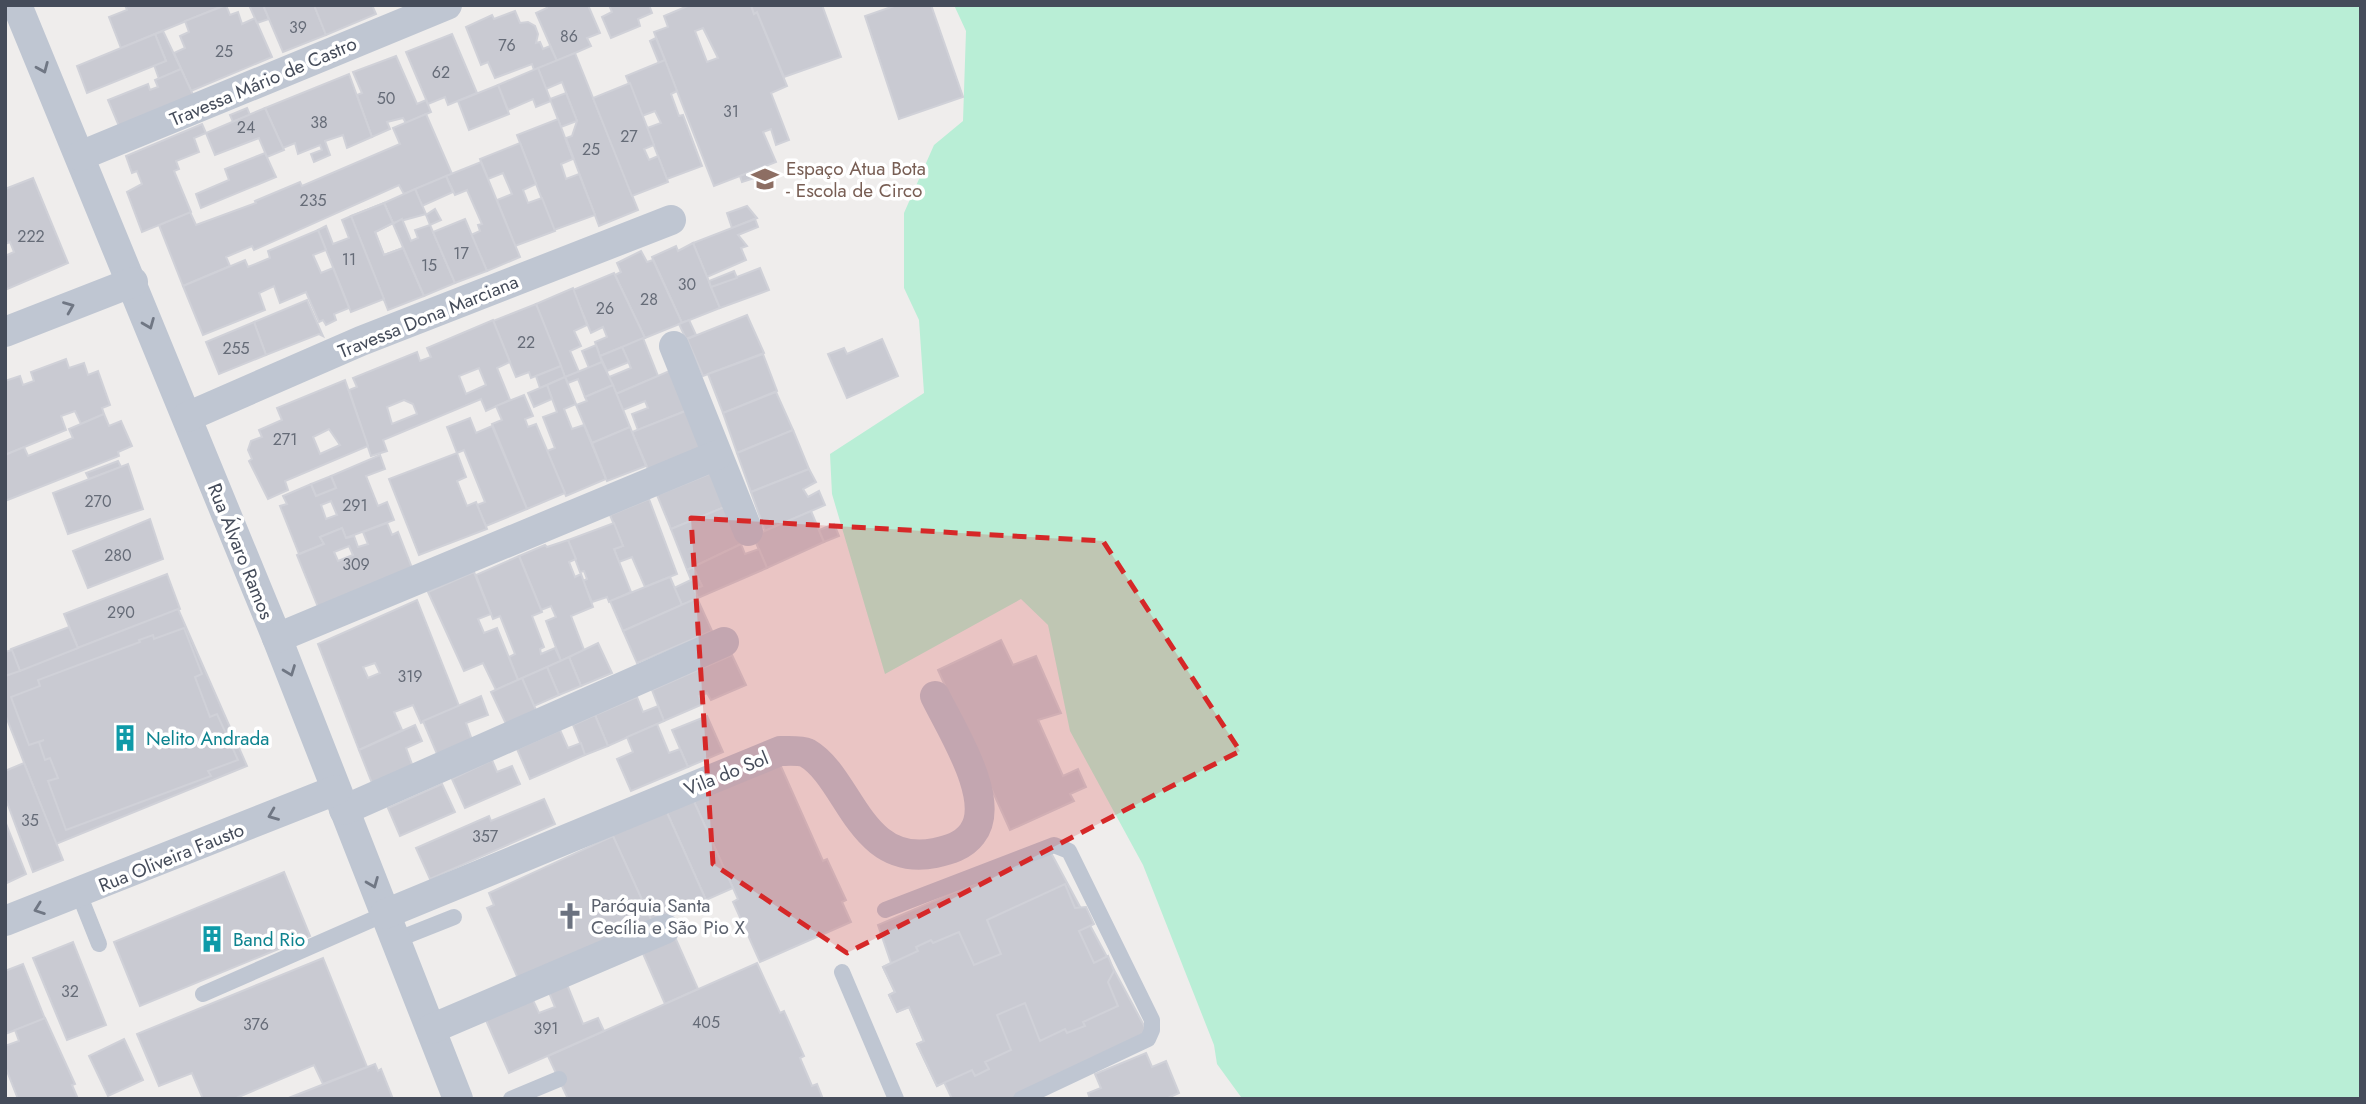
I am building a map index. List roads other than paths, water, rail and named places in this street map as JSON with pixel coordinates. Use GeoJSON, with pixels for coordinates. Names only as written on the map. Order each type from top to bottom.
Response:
{"type":"FeatureCollection","features":[{"type":"Feature","properties":{"kind":"street","name":"Rua Álvaro Ramos"},"geometry":{"type":"LineString","coordinates":[[17,5],[133,282],[458,1099]]}},
{"type":"Feature","properties":{"kind":"street","name":"Travessa Mário de Castro"},"geometry":{"type":"LineString","coordinates":[[80,156],[447,5]]}},
{"type":"Feature","properties":{"kind":"street","name":"Travessa Dona Marciana"},"geometry":{"type":"LineString","coordinates":[[187,417],[362,341],[671,220]]}},
{"type":"Feature","properties":{"kind":"street"},"geometry":{"type":"LineString","coordinates":[[5,332],[133,282]]}},
{"type":"Feature","properties":{"kind":"street"},"geometry":{"type":"LineString","coordinates":[[674,346],[748,531]]}},
{"type":"Feature","properties":{"kind":"street"},"geometry":{"type":"LineString","coordinates":[[276,638],[718,455]]}},
{"type":"Feature","properties":{"kind":"street","name":"Rua Oliveira Fausto"},"geometry":{"type":"LineString","coordinates":[[5,921],[340,800],[724,642]]}},
{"type":"Feature","properties":{"kind":"street","name":"Vila do Sol"},"geometry":{"type":"LineString","coordinates":[[391,927],[780,751],[805,752],[823,768],[861,824],[879,839],[913,853],[948,850],[965,842],[975,831],[982,806],[976,783],[935,696]]}},
{"type":"Feature","properties":{"kind":"street"},"geometry":{"type":"LineString","coordinates":[[431,1029],[665,929]]}},
{"type":"Feature","properties":{"kind":"lane"},"geometry":{"type":"LineString","coordinates":[[885,910],[1054,845],[1069,851],[1152,1020],[1152,1030],[1148,1039],[1021,1099]]}},
{"type":"Feature","properties":{"kind":"lane"},"geometry":{"type":"LineString","coordinates":[[79,894],[99,944]]}},
{"type":"Feature","properties":{"kind":"lane"},"geometry":{"type":"LineString","coordinates":[[203,994],[391,927],[454,917]]}},
{"type":"Feature","properties":{"kind":"lane"},"geometry":{"type":"LineString","coordinates":[[842,972],[897,1099]]}},
{"type":"Feature","properties":{"kind":"lane"},"geometry":{"type":"LineString","coordinates":[[511,1099],[559,1079]]}},
{"type":"Feature","properties":{"kind":"place","name":"Espaço Atua Bota - Escola de Circo"},"geometry":{"type":"Point","coordinates":[765,179]}},
{"type":"Feature","properties":{"kind":"place","name":"Nelito Andrada"},"geometry":{"type":"Point","coordinates":[125,738]}},
{"type":"Feature","properties":{"kind":"place","name":"Paróquia Santa Cecília e São Pio X"},"geometry":{"type":"Point","coordinates":[570,916]}},
{"type":"Feature","properties":{"kind":"place","name":"Band Rio"},"geometry":{"type":"Point","coordinates":[212,939]}}]}
